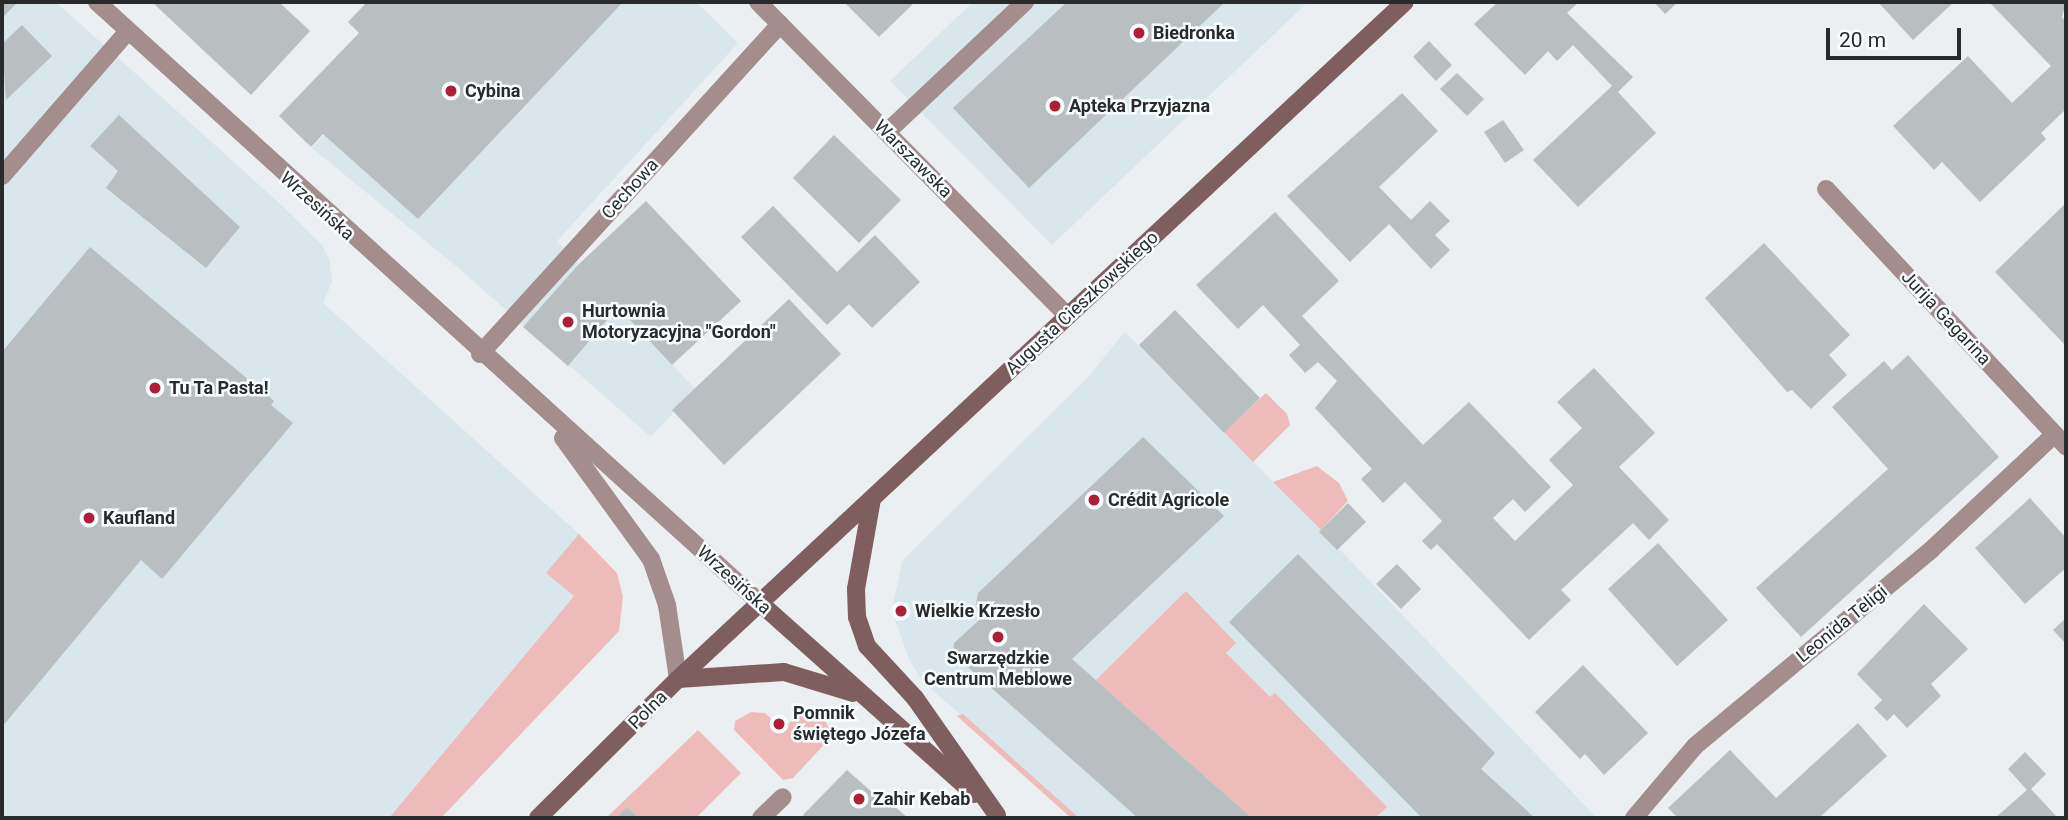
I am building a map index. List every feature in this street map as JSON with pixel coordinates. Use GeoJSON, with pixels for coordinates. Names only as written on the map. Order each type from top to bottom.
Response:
{"type":"FeatureCollection","features":[{"type":"Feature","properties":{"kind":"street","name":"Wrzesińska"},"geometry":{"type":"LineString","coordinates":[[97,2],[480,354],[999,817]]}},
{"type":"Feature","properties":{"kind":"street","name":"Warszawska"},"geometry":{"type":"LineString","coordinates":[[758,2],[1068,316]]}},
{"type":"Feature","properties":{"kind":"street"},"geometry":{"type":"LineString","coordinates":[[887,132],[1025,2]]}},
{"type":"Feature","properties":{"kind":"street","name":"Augusta Cieszkowskiego"},"geometry":{"type":"LineString","coordinates":[[760,603],[1405,2]]}},
{"type":"Feature","properties":{"kind":"street","name":"Cechowa"},"geometry":{"type":"LineString","coordinates":[[480,354],[780,24]]}},
{"type":"Feature","properties":{"kind":"street"},"geometry":{"type":"LineString","coordinates":[[2,176],[127,32]]}},
{"type":"Feature","properties":{"kind":"street","name":"Jurija Gagarina"},"geometry":{"type":"LineString","coordinates":[[1826,189],[2061,440]]}},
{"type":"Feature","properties":{"kind":"street","name":"Wrzesińska"},"geometry":{"type":"LineString","coordinates":[[540,407],[651,559],[667,605],[678,679],[784,672],[865,697]]}},
{"type":"Feature","properties":{"kind":"street","name":"Leonida Teligi"},"geometry":{"type":"LineString","coordinates":[[1634,818],[1695,746],[2061,440]]}},
{"type":"Feature","properties":{"kind":"street","name":"Wrzesińska"},"geometry":{"type":"LineString","coordinates":[[872,499],[856,589],[857,617],[867,646],[915,698],[999,817]]}},
{"type":"Feature","properties":{"kind":"street","name":"Polna"},"geometry":{"type":"LineString","coordinates":[[538,818],[678,679],[760,603]]}},
{"type":"Feature","properties":{"kind":"street"},"geometry":{"type":"LineString","coordinates":[[761,818],[783,797]]}},
{"type":"Feature","properties":{"kind":"shaded area"},"geometry":{"type":"Polygon","coordinates":[[[2,2],[56,2],[277,201],[322,245],[329,259],[332,282],[323,303],[579,534],[547,573],[574,596],[389,818],[2,818],[2,2]]]}},
{"type":"Feature","properties":{"kind":"shaded area"},"geometry":{"type":"Polygon","coordinates":[[[448,2],[696,2],[738,43],[557,241],[695,389],[651,437],[456,266],[312,148],[448,2]]]}},
{"type":"Feature","properties":{"kind":"shaded area"},"geometry":{"type":"Polygon","coordinates":[[[973,2],[1308,2],[1052,245],[890,81],[973,2]]]}},
{"type":"Feature","properties":{"kind":"shaded area"},"geometry":{"type":"Polygon","coordinates":[[[1125,332],[1321,530],[1597,818],[1079,818],[923,682],[909,659],[892,611],[902,561],[1088,377],[1125,332]]]}},
{"type":"Feature","properties":{"kind":"shaded area"},"geometry":{"type":"Polygon","coordinates":[[[1266,393],[1287,414],[1290,425],[1253,462],[1224,432],[1266,393]]]}},
{"type":"Feature","properties":{"kind":"shaded area"},"geometry":{"type":"Polygon","coordinates":[[[1317,466],[1339,483],[1348,501],[1321,530],[1273,482],[1317,466]]]}},
{"type":"Feature","properties":{"kind":"shaded area"},"geometry":{"type":"Polygon","coordinates":[[[579,534],[617,573],[623,597],[619,631],[441,818],[389,818],[574,596],[546,573],[579,534]]]}},
{"type":"Feature","properties":{"kind":"shaded area"},"geometry":{"type":"Polygon","coordinates":[[[1186,591],[1236,643],[1226,653],[1270,697],[1275,693],[1387,807],[1375,818],[1252,818],[1096,680],[1186,591]]]}},
{"type":"Feature","properties":{"kind":"shaded area"},"geometry":{"type":"Polygon","coordinates":[[[751,712],[765,713],[781,728],[804,713],[825,721],[833,735],[793,778],[783,780],[734,730],[735,721],[751,712]]]}},
{"type":"Feature","properties":{"kind":"shaded area"},"geometry":{"type":"Polygon","coordinates":[[[963,714],[1079,818],[1071,818],[957,716],[963,714]]]}},
{"type":"Feature","properties":{"kind":"shaded area"},"geometry":{"type":"Polygon","coordinates":[[[698,730],[741,773],[696,818],[639,818],[627,807],[616,818],[606,818],[698,730]]]}},
{"type":"Feature","properties":{"kind":"building"},"geometry":{"type":"Polygon","coordinates":[[[2,2],[18,2],[2,18],[2,2]]]}},
{"type":"Feature","properties":{"kind":"building"},"geometry":{"type":"Polygon","coordinates":[[[152,2],[279,2],[310,31],[251,95],[152,2]]]}},
{"type":"Feature","properties":{"kind":"building","name":"Cybina"},"geometry":{"type":"Polygon","coordinates":[[[367,2],[623,2],[418,219],[323,134],[311,147],[279,116],[359,33],[348,22],[367,2]]]}},
{"type":"Feature","properties":{"kind":"building"},"geometry":{"type":"Polygon","coordinates":[[[844,2],[915,2],[879,37],[844,2]]]}},
{"type":"Feature","properties":{"kind":"building"},"geometry":{"type":"Polygon","coordinates":[[[1067,2],[1225,2],[1029,188],[953,108],[1067,2]]]}},
{"type":"Feature","properties":{"kind":"building"},"geometry":{"type":"Polygon","coordinates":[[[1498,2],[1579,2],[1567,13],[1633,77],[1618,92],[1656,133],[1578,207],[1533,160],[1612,86],[1573,45],[1557,61],[1548,51],[1525,75],[1474,24],[1498,2]]]}},
{"type":"Feature","properties":{"kind":"building"},"geometry":{"type":"Polygon","coordinates":[[[1654,2],[1678,2],[1665,14],[1654,2]]]}},
{"type":"Feature","properties":{"kind":"building"},"geometry":{"type":"Polygon","coordinates":[[[1878,2],[1954,2],[1913,40],[1878,2]]]}},
{"type":"Feature","properties":{"kind":"building"},"geometry":{"type":"Polygon","coordinates":[[[1989,2],[2066,2],[2062,17],[2066,22],[2066,109],[2041,133],[2046,139],[1980,202],[1942,162],[1934,170],[1893,126],[1968,56],[2012,103],[2051,66],[1989,2]]]}},
{"type":"Feature","properties":{"kind":"building"},"geometry":{"type":"Polygon","coordinates":[[[22,25],[52,56],[6,100],[2,44],[22,25]]]}},
{"type":"Feature","properties":{"kind":"building"},"geometry":{"type":"Polygon","coordinates":[[[1429,41],[1452,65],[1436,81],[1413,57],[1429,41]]]}},
{"type":"Feature","properties":{"kind":"building"},"geometry":{"type":"Polygon","coordinates":[[[1457,73],[1484,99],[1467,116],[1440,89],[1457,73]]]}},
{"type":"Feature","properties":{"kind":"building"},"geometry":{"type":"Polygon","coordinates":[[[1402,93],[1438,131],[1379,187],[1411,220],[1430,201],[1450,221],[1435,235],[1450,250],[1431,269],[1389,224],[1350,262],[1287,196],[1402,93]]]}},
{"type":"Feature","properties":{"kind":"building"},"geometry":{"type":"Polygon","coordinates":[[[119,115],[240,227],[206,268],[106,188],[118,171],[90,146],[119,115]]]}},
{"type":"Feature","properties":{"kind":"building"},"geometry":{"type":"Polygon","coordinates":[[[1503,120],[1524,150],[1505,163],[1484,132],[1503,120]]]}},
{"type":"Feature","properties":{"kind":"building"},"geometry":{"type":"Polygon","coordinates":[[[834,135],[901,200],[859,243],[793,178],[834,135]]]}},
{"type":"Feature","properties":{"kind":"building"},"geometry":{"type":"Polygon","coordinates":[[[646,201],[741,301],[672,365],[618,307],[568,366],[523,327],[578,265],[646,201]]]}},
{"type":"Feature","properties":{"kind":"building"},"geometry":{"type":"Polygon","coordinates":[[[2066,203],[2066,346],[1995,272],[2066,203]]]}},
{"type":"Feature","properties":{"kind":"building"},"geometry":{"type":"Polygon","coordinates":[[[773,206],[837,272],[875,235],[920,282],[872,328],[849,304],[827,325],[741,237],[773,206]]]}},
{"type":"Feature","properties":{"kind":"building"},"geometry":{"type":"Polygon","coordinates":[[[1275,212],[1339,281],[1302,316],[1423,445],[1469,402],[1551,487],[1525,512],[1513,499],[1493,518],[1515,541],[1573,485],[1549,460],[1582,428],[1557,402],[1594,368],[1655,433],[1619,467],[1669,520],[1649,540],[1633,523],[1561,590],[1571,600],[1529,640],[1437,544],[1431,550],[1422,541],[1442,521],[1405,482],[1383,503],[1361,479],[1372,469],[1315,408],[1337,381],[1318,362],[1305,373],[1289,355],[1300,345],[1263,305],[1238,329],[1196,285],[1275,212]]]}},
{"type":"Feature","properties":{"kind":"building"},"geometry":{"type":"Polygon","coordinates":[[[1764,243],[1850,335],[1829,355],[1847,375],[1811,409],[1792,390],[1787,392],[1705,298],[1764,243]]]}},
{"type":"Feature","properties":{"kind":"building","name":"Kaufland"},"geometry":{"type":"Polygon","coordinates":[[[90,247],[274,401],[271,405],[293,423],[162,579],[141,560],[2,727],[2,352],[90,247]]]}},
{"type":"Feature","properties":{"kind":"building"},"geometry":{"type":"Polygon","coordinates":[[[789,299],[841,354],[724,465],[672,410],[789,299]]]}},
{"type":"Feature","properties":{"kind":"building"},"geometry":{"type":"Polygon","coordinates":[[[1175,310],[1260,398],[1224,433],[1139,345],[1175,310]]]}},
{"type":"Feature","properties":{"kind":"building"},"geometry":{"type":"Polygon","coordinates":[[[1908,355],[1999,457],[1801,637],[1756,588],[1888,469],[1832,407],[1884,361],[1892,370],[1908,355]]]}},
{"type":"Feature","properties":{"kind":"building"},"geometry":{"type":"Polygon","coordinates":[[[1143,437],[1224,516],[1072,659],[1252,818],[1138,818],[953,654],[954,643],[986,614],[976,604],[978,593],[1143,437]]]}},
{"type":"Feature","properties":{"kind":"building"},"geometry":{"type":"Polygon","coordinates":[[[2030,498],[2066,538],[2066,568],[2025,604],[1975,548],[2030,498]]]}},
{"type":"Feature","properties":{"kind":"building"},"geometry":{"type":"Polygon","coordinates":[[[1348,503],[1366,522],[1337,550],[1319,532],[1348,503]]]}},
{"type":"Feature","properties":{"kind":"building"},"geometry":{"type":"Polygon","coordinates":[[[1658,543],[1728,620],[1677,666],[1608,589],[1658,543]]]}},
{"type":"Feature","properties":{"kind":"building"},"geometry":{"type":"Polygon","coordinates":[[[1298,554],[1495,753],[1481,769],[1535,818],[1422,818],[1229,622],[1298,554]]]}},
{"type":"Feature","properties":{"kind":"building"},"geometry":{"type":"Polygon","coordinates":[[[1397,564],[1421,589],[1401,609],[1376,584],[1397,564]]]}},
{"type":"Feature","properties":{"kind":"building"},"geometry":{"type":"Polygon","coordinates":[[[1924,604],[1968,649],[1931,684],[1941,696],[1907,728],[1894,714],[1887,721],[1874,708],[1882,700],[1857,674],[1924,604]]]}},
{"type":"Feature","properties":{"kind":"building"},"geometry":{"type":"Polygon","coordinates":[[[2066,618],[2066,644],[2053,630],[2066,618]]]}},
{"type":"Feature","properties":{"kind":"building"},"geometry":{"type":"Polygon","coordinates":[[[1583,665],[1648,733],[1604,775],[1585,754],[1580,759],[1535,712],[1583,665]]]}},
{"type":"Feature","properties":{"kind":"building"},"geometry":{"type":"Polygon","coordinates":[[[1858,723],[1887,756],[1819,818],[1678,818],[1668,808],[1730,750],[1776,798],[1858,723]]]}},
{"type":"Feature","properties":{"kind":"building"},"geometry":{"type":"Polygon","coordinates":[[[2025,752],[2046,774],[2031,789],[2056,816],[1995,818],[2027,790],[2008,769],[2025,752]]]}},
{"type":"Feature","properties":{"kind":"building"},"geometry":{"type":"Polygon","coordinates":[[[847,770],[883,802],[886,799],[908,818],[806,818],[803,815],[847,770]]]}},
{"type":"Feature","properties":{"kind":"building"},"geometry":{"type":"Polygon","coordinates":[[[627,807],[639,818],[616,818],[627,807]]]}},
{"type":"Feature","properties":{"kind":"place","name":"Biedronka"},"geometry":{"type":"Point","coordinates":[1139,33]}},
{"type":"Feature","properties":{"kind":"place","name":"Cybina"},"geometry":{"type":"Point","coordinates":[451,91]}},
{"type":"Feature","properties":{"kind":"place","name":"Apteka Przyjazna"},"geometry":{"type":"Point","coordinates":[1055,106]}},
{"type":"Feature","properties":{"kind":"place","name":"Hurtownia Motoryzacyjna \"Gordon\""},"geometry":{"type":"Point","coordinates":[568,322]}},
{"type":"Feature","properties":{"kind":"place","name":"Tu Ta Pasta!"},"geometry":{"type":"Point","coordinates":[155,388]}},
{"type":"Feature","properties":{"kind":"place","name":"Crédit Agricole"},"geometry":{"type":"Point","coordinates":[1094,500]}},
{"type":"Feature","properties":{"kind":"place","name":"Kaufland"},"geometry":{"type":"Point","coordinates":[89,518]}},
{"type":"Feature","properties":{"kind":"place","name":"Wielkie Krzesło"},"geometry":{"type":"Point","coordinates":[901,611]}},
{"type":"Feature","properties":{"kind":"place","name":"Swarzędzkie Centrum Meblowe"},"geometry":{"type":"Point","coordinates":[998,637]}},
{"type":"Feature","properties":{"kind":"place","name":"Pomnik świętego Józefa"},"geometry":{"type":"Point","coordinates":[779,724]}},
{"type":"Feature","properties":{"kind":"place","name":"Zahir Kebab"},"geometry":{"type":"Point","coordinates":[859,799]}}]}
